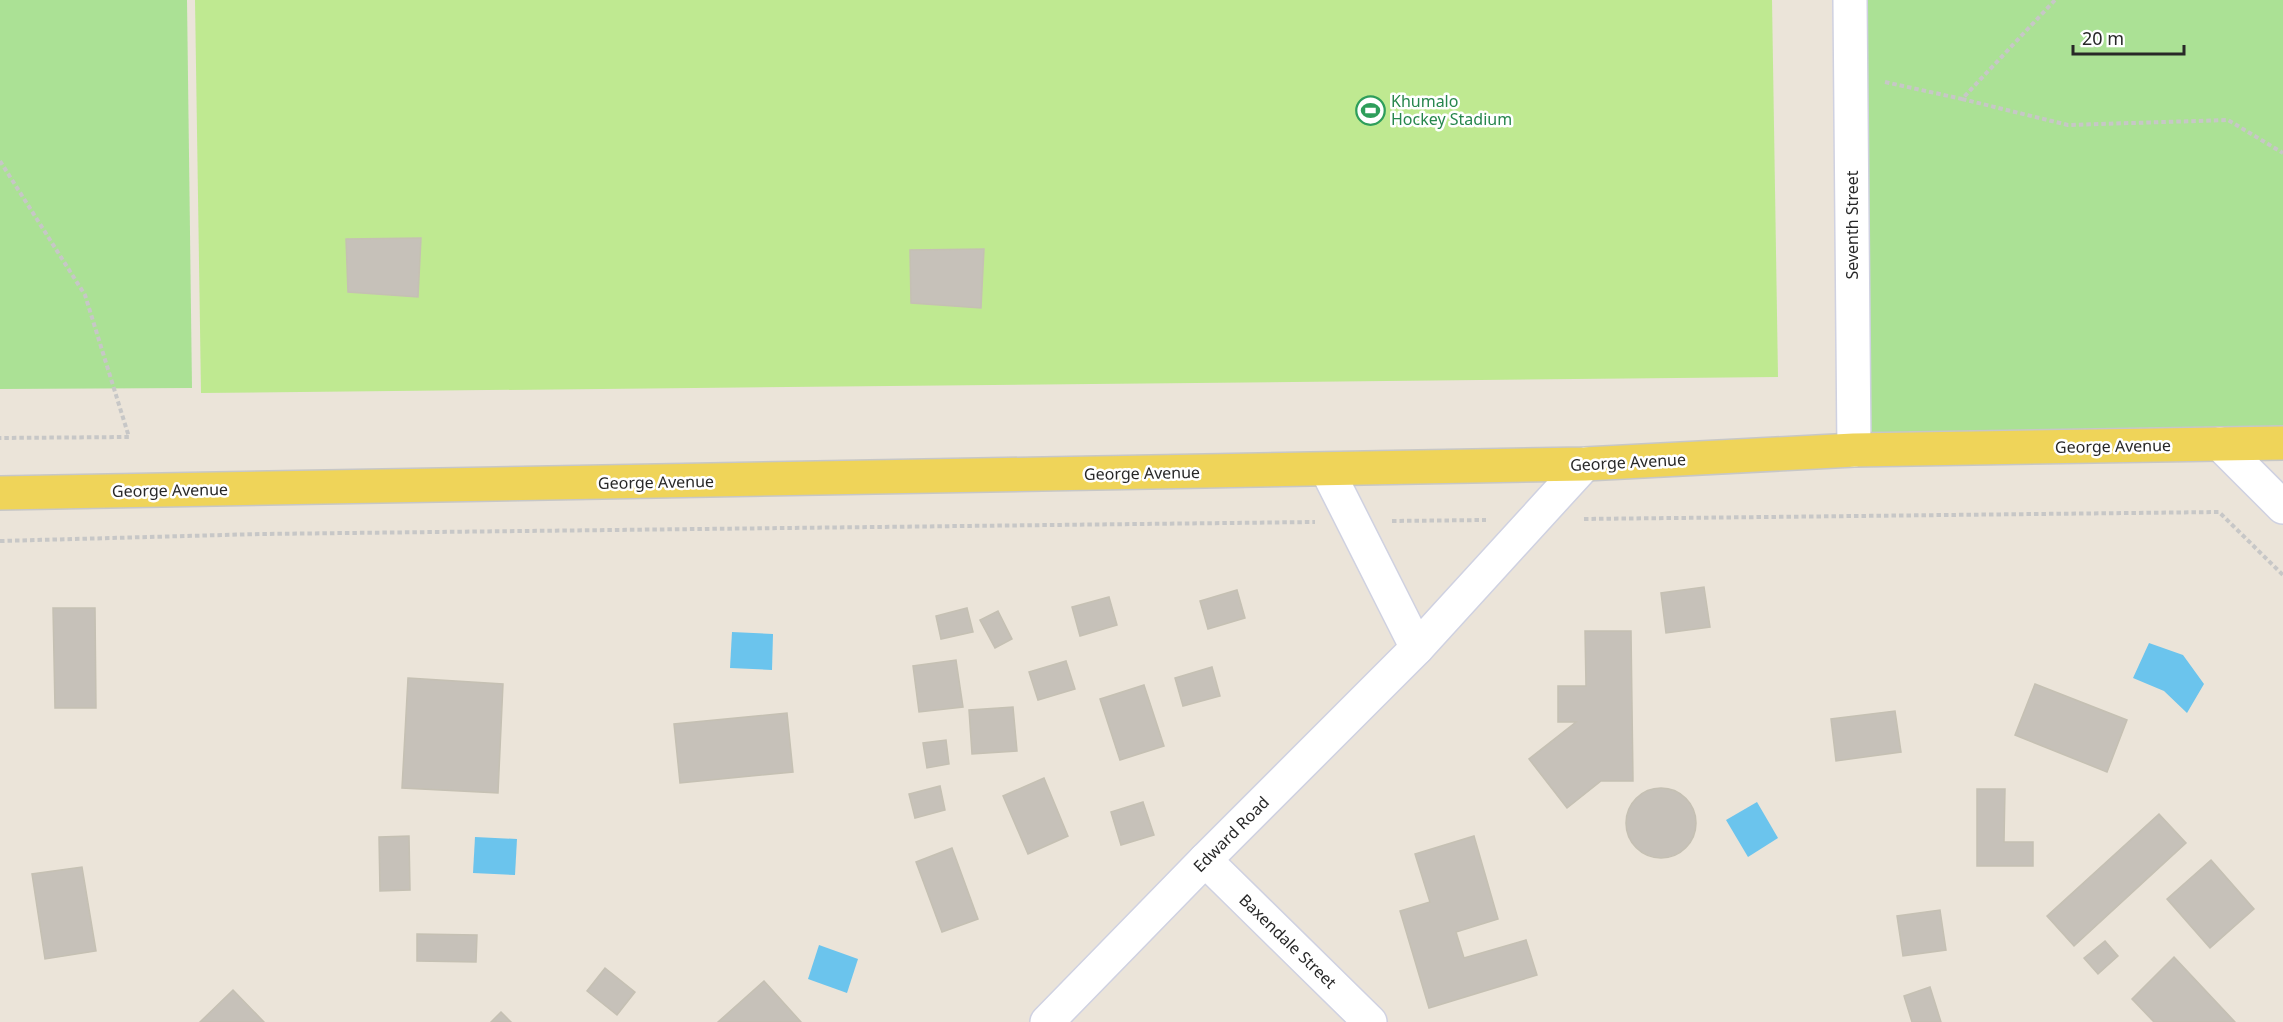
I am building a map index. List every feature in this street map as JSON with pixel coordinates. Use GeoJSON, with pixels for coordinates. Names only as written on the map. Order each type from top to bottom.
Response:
{"type":"FeatureCollection","features":[{"type":"Feature","properties":{"kind":"main road","name":"George Avenue"},"geometry":{"type":"LineString","coordinates":[[0,493],[1327,470],[1585,464],[1854,450],[2283,443]]}},
{"type":"Feature","properties":{"kind":"street","name":"Seventh Street"},"geometry":{"type":"LineString","coordinates":[[1850,0],[1854,450]]}},
{"type":"Feature","properties":{"kind":"street"},"geometry":{"type":"LineString","coordinates":[[2220,444],[2283,507]]}},
{"type":"Feature","properties":{"kind":"street","name":"Edward Road"},"geometry":{"type":"LineString","coordinates":[[1047,1022],[1417,648],[1585,464]]}},
{"type":"Feature","properties":{"kind":"street"},"geometry":{"type":"LineString","coordinates":[[1327,470],[1417,648]]}},
{"type":"Feature","properties":{"kind":"street","name":"Baxendale Street"},"geometry":{"type":"LineString","coordinates":[[1205,860],[1370,1022]]}},
{"type":"Feature","properties":{"kind":"path"},"geometry":{"type":"LineString","coordinates":[[1962,99],[2055,0]]}},
{"type":"Feature","properties":{"kind":"path"},"geometry":{"type":"LineString","coordinates":[[1851,74],[2068,125],[2228,120],[2283,153]]}},
{"type":"Feature","properties":{"kind":"path"},"geometry":{"type":"LineString","coordinates":[[0,161],[85,295],[129,437],[0,438]]}},
{"type":"Feature","properties":{"kind":"path"},"geometry":{"type":"LineString","coordinates":[[0,541],[260,534],[2218,512],[2283,575]]}},
{"type":"Feature","properties":{"kind":"green space"},"geometry":{"type":"Polygon","coordinates":[[[0,0],[187,0],[192,388],[0,389],[0,0]]]}},
{"type":"Feature","properties":{"kind":"green space","name":"Khumalo Hockey Stadium"},"geometry":{"type":"Polygon","coordinates":[[[195,0],[1772,0],[1778,377],[201,393],[195,0]]]}},
{"type":"Feature","properties":{"kind":"green space"},"geometry":{"type":"Polygon","coordinates":[[[1848,0],[2283,0],[2283,435],[1854,450],[1848,0]]]}},
{"type":"Feature","properties":{"kind":"water"},"geometry":{"type":"Polygon","coordinates":[[[732,632],[773,634],[772,670],[730,668],[732,632]]]}},
{"type":"Feature","properties":{"kind":"water"},"geometry":{"type":"Polygon","coordinates":[[[2149,643],[2183,655],[2204,684],[2187,713],[2164,691],[2133,678],[2149,643]]]}},
{"type":"Feature","properties":{"kind":"water"},"geometry":{"type":"Polygon","coordinates":[[[1757,802],[1778,838],[1748,857],[1726,820],[1757,802]]]}},
{"type":"Feature","properties":{"kind":"water"},"geometry":{"type":"Polygon","coordinates":[[[475,837],[517,839],[515,875],[473,873],[475,837]]]}},
{"type":"Feature","properties":{"kind":"water"},"geometry":{"type":"Polygon","coordinates":[[[819,945],[858,959],[847,993],[808,979],[819,945]]]}},
{"type":"Feature","properties":{"kind":"building"},"geometry":{"type":"Polygon","coordinates":[[[421,238],[418,297],[348,292],[346,239],[421,238]]]}},
{"type":"Feature","properties":{"kind":"building"},"geometry":{"type":"Polygon","coordinates":[[[984,249],[981,308],[911,303],[910,250],[984,249]]]}},
{"type":"Feature","properties":{"kind":"building"},"geometry":{"type":"Polygon","coordinates":[[[1704,587],[1710,627],[1666,633],[1661,593],[1704,587]]]}},
{"type":"Feature","properties":{"kind":"building"},"geometry":{"type":"Polygon","coordinates":[[[1237,590],[1245,618],[1208,629],[1200,601],[1237,590]]]}},
{"type":"Feature","properties":{"kind":"building"},"geometry":{"type":"Polygon","coordinates":[[[1109,597],[1117,625],[1080,636],[1072,607],[1109,597]]]}},
{"type":"Feature","properties":{"kind":"building"},"geometry":{"type":"Polygon","coordinates":[[[53,608],[95,608],[96,708],[55,708],[53,608]]]}},
{"type":"Feature","properties":{"kind":"building"},"geometry":{"type":"Polygon","coordinates":[[[967,608],[973,632],[941,639],[936,616],[967,608]]]}},
{"type":"Feature","properties":{"kind":"building"},"geometry":{"type":"Polygon","coordinates":[[[998,611],[1012,639],[995,648],[980,620],[998,611]]]}},
{"type":"Feature","properties":{"kind":"building"},"geometry":{"type":"Polygon","coordinates":[[[1585,631],[1631,631],[1633,781],[1601,781],[1567,808],[1529,759],[1576,722],[1558,722],[1558,686],[1586,686],[1585,631]]]}},
{"type":"Feature","properties":{"kind":"building"},"geometry":{"type":"Polygon","coordinates":[[[956,660],[963,707],[919,712],[913,666],[956,660]]]}},
{"type":"Feature","properties":{"kind":"building"},"geometry":{"type":"Polygon","coordinates":[[[1066,661],[1075,689],[1038,700],[1029,672],[1066,661]]]}},
{"type":"Feature","properties":{"kind":"building"},"geometry":{"type":"Polygon","coordinates":[[[1212,667],[1220,696],[1183,706],[1175,678],[1212,667]]]}},
{"type":"Feature","properties":{"kind":"building"},"geometry":{"type":"Polygon","coordinates":[[[408,678],[503,684],[498,793],[402,788],[408,678]]]}},
{"type":"Feature","properties":{"kind":"building"},"geometry":{"type":"Polygon","coordinates":[[[2035,684],[2127,720],[2107,772],[2015,735],[2035,684]]]}},
{"type":"Feature","properties":{"kind":"building"},"geometry":{"type":"Polygon","coordinates":[[[1144,685],[1164,746],[1120,760],[1100,699],[1144,685]]]}},
{"type":"Feature","properties":{"kind":"building"},"geometry":{"type":"Polygon","coordinates":[[[1013,707],[1017,751],[972,754],[969,710],[1013,707]]]}},
{"type":"Feature","properties":{"kind":"building"},"geometry":{"type":"Polygon","coordinates":[[[1895,711],[1901,752],[1836,761],[1831,719],[1895,711]]]}},
{"type":"Feature","properties":{"kind":"building"},"geometry":{"type":"Polygon","coordinates":[[[787,713],[793,772],[680,783],[674,724],[787,713]]]}},
{"type":"Feature","properties":{"kind":"building"},"geometry":{"type":"Polygon","coordinates":[[[946,740],[949,764],[927,768],[923,743],[946,740]]]}},
{"type":"Feature","properties":{"kind":"building"},"geometry":{"type":"Polygon","coordinates":[[[1044,778],[1068,836],[1028,854],[1003,796],[1044,778]]]}},
{"type":"Feature","properties":{"kind":"building"},"geometry":{"type":"Polygon","coordinates":[[[940,786],[945,810],[915,818],[909,794],[940,786]]]}},
{"type":"Feature","properties":{"kind":"building"},"geometry":{"type":"Polygon","coordinates":[[[1654,788],[1668,788],[1681,794],[1690,803],[1696,816],[1694,836],[1686,848],[1668,858],[1654,858],[1641,852],[1632,843],[1626,830],[1626,816],[1632,803],[1641,794],[1654,788]]]}},
{"type":"Feature","properties":{"kind":"building"},"geometry":{"type":"Polygon","coordinates":[[[1977,789],[2005,789],[2004,842],[2033,842],[2033,866],[1977,866],[1977,789]]]}},
{"type":"Feature","properties":{"kind":"building"},"geometry":{"type":"Polygon","coordinates":[[[1143,802],[1154,835],[1121,845],[1111,812],[1143,802]]]}},
{"type":"Feature","properties":{"kind":"building"},"geometry":{"type":"Polygon","coordinates":[[[2159,814],[2186,843],[2074,946],[2047,916],[2159,814]]]}},
{"type":"Feature","properties":{"kind":"building"},"geometry":{"type":"Polygon","coordinates":[[[409,836],[410,890],[380,891],[379,837],[409,836]]]}},
{"type":"Feature","properties":{"kind":"building"},"geometry":{"type":"Polygon","coordinates":[[[1474,836],[1498,919],[1456,932],[1464,958],[1526,940],[1537,975],[1429,1008],[1400,911],[1430,902],[1415,854],[1474,836]]]}},
{"type":"Feature","properties":{"kind":"building"},"geometry":{"type":"Polygon","coordinates":[[[952,848],[978,919],[942,932],[916,862],[952,848]]]}},
{"type":"Feature","properties":{"kind":"building"},"geometry":{"type":"Polygon","coordinates":[[[2211,860],[2254,909],[2210,948],[2167,899],[2211,860]]]}},
{"type":"Feature","properties":{"kind":"building"},"geometry":{"type":"Polygon","coordinates":[[[82,867],[96,951],[45,959],[32,874],[82,867]]]}},
{"type":"Feature","properties":{"kind":"building"},"geometry":{"type":"Polygon","coordinates":[[[1940,910],[1946,950],[1903,956],[1897,916],[1940,910]]]}},
{"type":"Feature","properties":{"kind":"building"},"geometry":{"type":"Polygon","coordinates":[[[417,934],[477,935],[476,962],[417,961],[417,934]]]}},
{"type":"Feature","properties":{"kind":"building"},"geometry":{"type":"Polygon","coordinates":[[[2105,941],[2118,956],[2098,974],[2084,958],[2105,941]]]}},
{"type":"Feature","properties":{"kind":"building"},"geometry":{"type":"Polygon","coordinates":[[[2174,957],[2235,1022],[2154,1022],[2132,999],[2174,957]]]}},
{"type":"Feature","properties":{"kind":"building"},"geometry":{"type":"Polygon","coordinates":[[[605,968],[635,992],[617,1015],[587,991],[605,968]]]}},
{"type":"Feature","properties":{"kind":"building"},"geometry":{"type":"Polygon","coordinates":[[[764,981],[801,1022],[718,1022],[764,981]]]}},
{"type":"Feature","properties":{"kind":"building"},"geometry":{"type":"Polygon","coordinates":[[[1930,987],[1941,1022],[1912,1022],[1904,996],[1930,987]]]}},
{"type":"Feature","properties":{"kind":"building"},"geometry":{"type":"Polygon","coordinates":[[[233,990],[264,1022],[200,1022],[233,990]]]}},
{"type":"Feature","properties":{"kind":"building"},"geometry":{"type":"Polygon","coordinates":[[[501,1012],[511,1022],[491,1022],[501,1012]]]}},
{"type":"Feature","properties":{"kind":"place","name":"Khumalo Hockey Stadium"},"geometry":{"type":"Point","coordinates":[1370,110]}}]}
